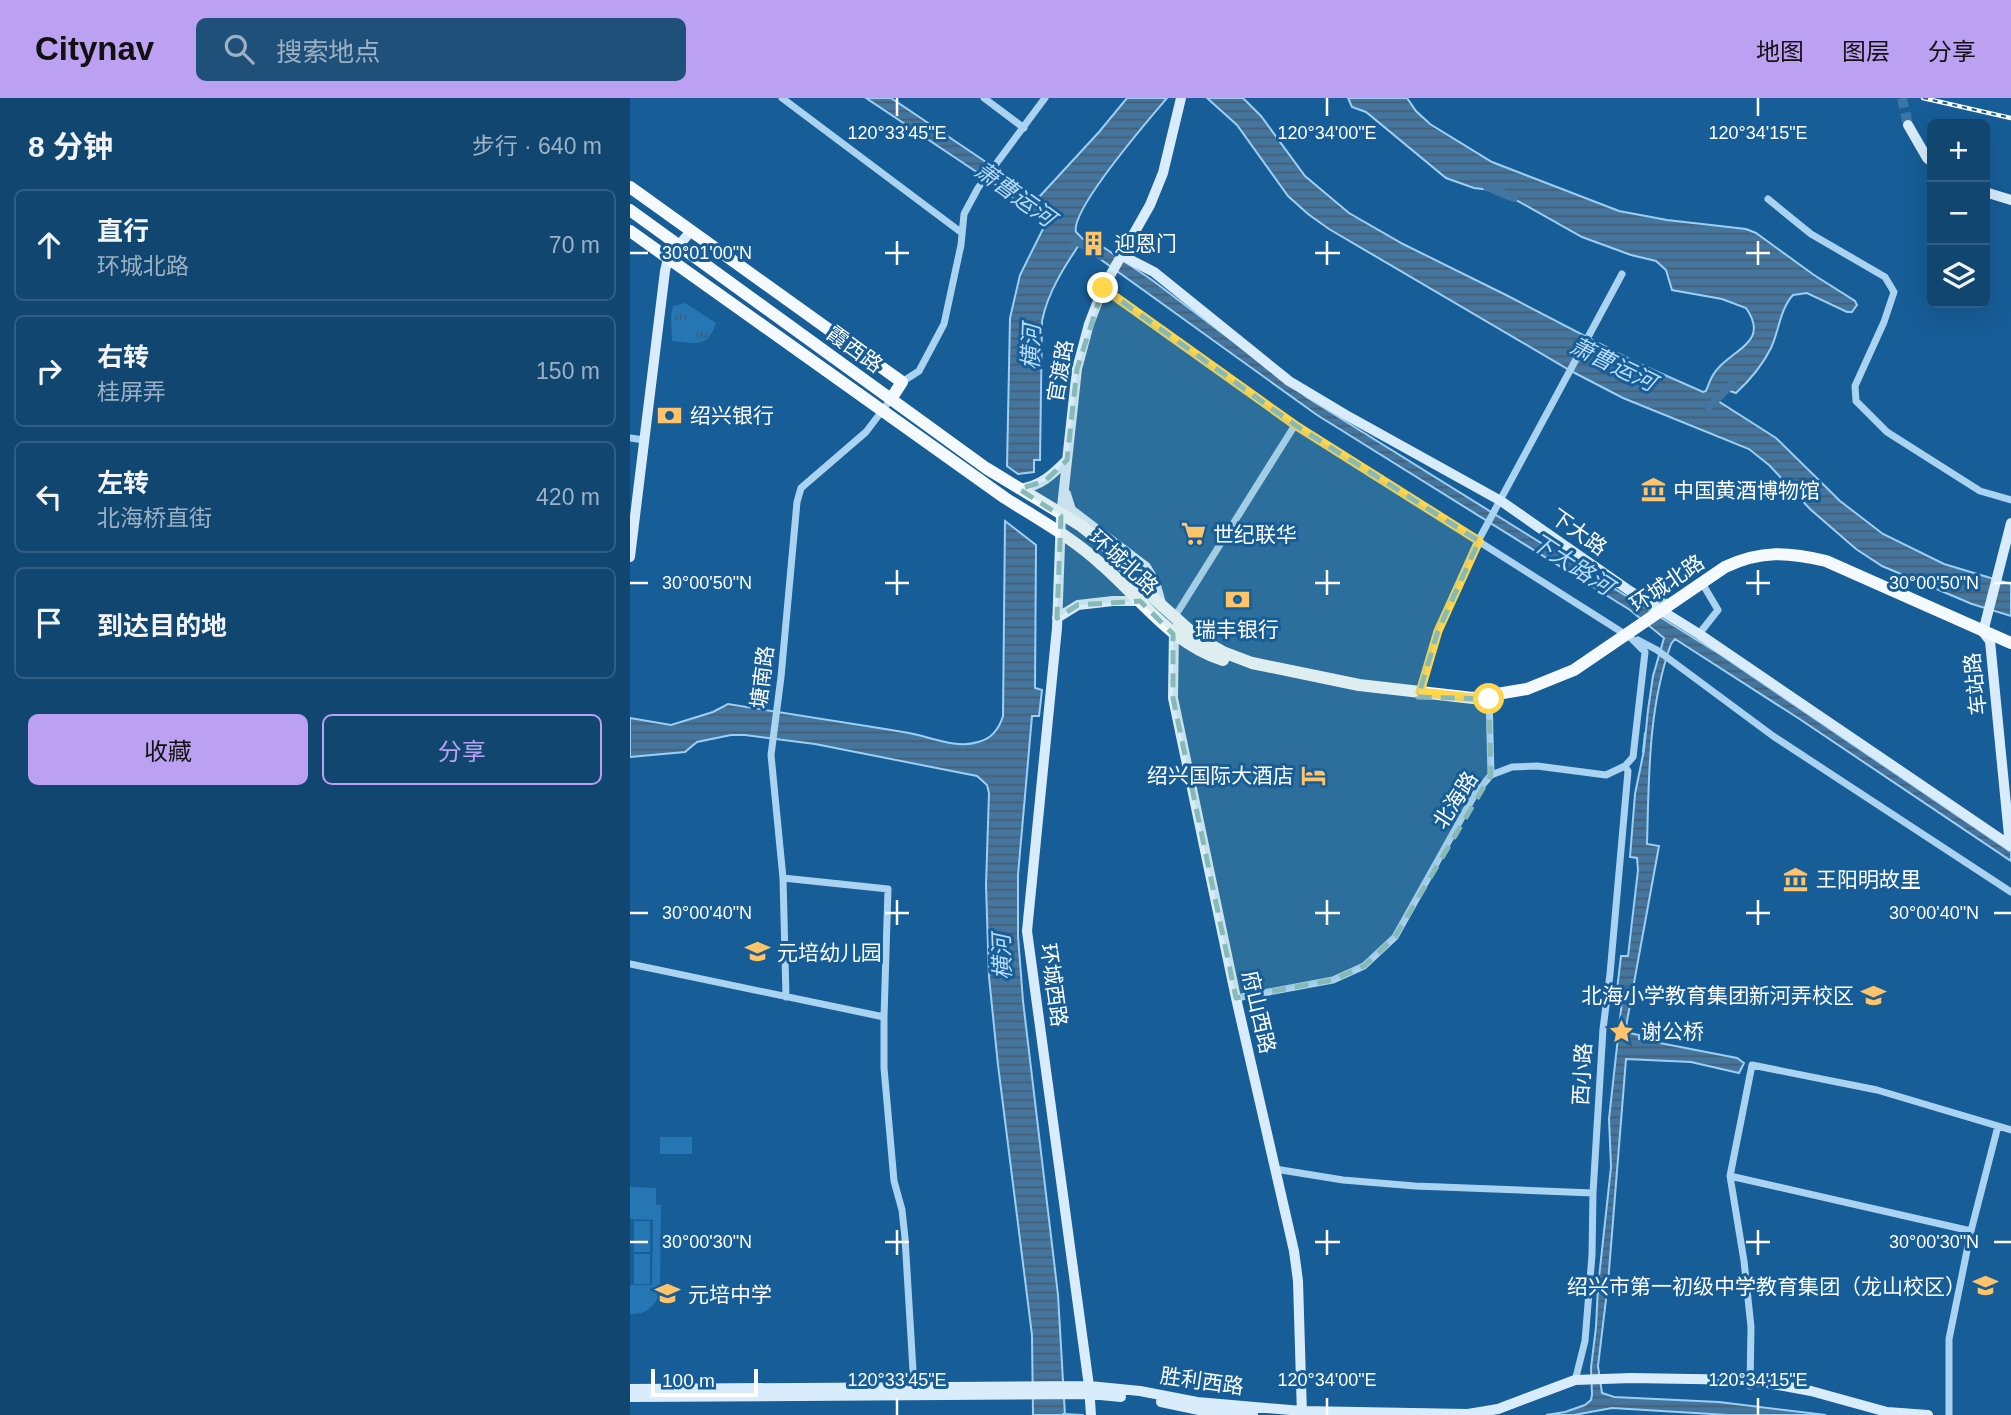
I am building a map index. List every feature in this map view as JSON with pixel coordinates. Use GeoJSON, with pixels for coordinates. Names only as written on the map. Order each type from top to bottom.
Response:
{"type":"FeatureCollection","features":[{"type":"Feature","properties":{"kind":"main road"},"geometry":{"type":"LineString","coordinates":[[630,187],[902,382],[891,399]]}},
{"type":"Feature","properties":{"kind":"main road","name":"霞西路"},"geometry":{"type":"LineString","coordinates":[[630,210],[1004,480],[1061,516]]}},
{"type":"Feature","properties":{"kind":"main road","name":"霞西路"},"geometry":{"type":"LineString","coordinates":[[630,231],[1005,498],[1061,532]]}},
{"type":"Feature","properties":{"kind":"main road","name":"环城北路"},"geometry":{"type":"LineString","coordinates":[[1061,516],[1080,526],[1105,545],[1139,585],[1174,619],[1223,652],[1252,663],[1359,685],[1474,702],[1489,697],[1528,692],[1578,674],[1725,567],[1743,558],[1764,554],[1798,554],[1826,561],[2011,643]]}},
{"type":"Feature","properties":{"kind":"main road","name":"环城北路"},"geometry":{"type":"LineString","coordinates":[[1061,532],[1101,564],[1173,634],[1218,658],[1256,670],[1357,691],[1419,694]]}},
{"type":"Feature","properties":{"kind":"main road","name":"环城北路"},"geometry":{"type":"LineString","coordinates":[[1669,608],[1745,564],[1765,558],[1797,558],[1825,565],[1987,631],[2011,650]]}},
{"type":"Feature","properties":{"kind":"street"},"geometry":{"type":"LineString","coordinates":[[782,98],[962,233]]}},
{"type":"Feature","properties":{"kind":"street"},"geometry":{"type":"LineString","coordinates":[[984,98],[1024,128]]}},
{"type":"Feature","properties":{"kind":"street"},"geometry":{"type":"LineString","coordinates":[[902,382],[919,372],[944,324],[964,214],[978,188],[1045,98]]}},
{"type":"Feature","properties":{"kind":"street","name":"官渡路"},"geometry":{"type":"LineString","coordinates":[[1061,516],[1077,369],[1089,324],[1103,288],[1150,205],[1163,173],[1181,98]]}},
{"type":"Feature","properties":{"kind":"street"},"geometry":{"type":"LineString","coordinates":[[1908,125],[1927,158]]}},
{"type":"Feature","properties":{"kind":"street"},"geometry":{"type":"LineString","coordinates":[[1990,194],[2011,200]]}},
{"type":"Feature","properties":{"kind":"street"},"geometry":{"type":"LineString","coordinates":[[1768,199],[1811,234],[1885,276],[1894,292],[1884,323],[1855,386],[1856,401],[1887,432],[1980,491],[2011,500]]}},
{"type":"Feature","properties":{"kind":"street"},"geometry":{"type":"LineString","coordinates":[[630,557],[668,258],[691,231]]}},
{"type":"Feature","properties":{"kind":"street","name":"下大路"},"geometry":{"type":"LineString","coordinates":[[1121,255],[1154,272],[1289,381],[1501,501],[1630,591],[1699,634],[2010,846]]}},
{"type":"Feature","properties":{"kind":"street"},"geometry":{"type":"LineString","coordinates":[[1419,694],[1438,631],[1479,541],[1622,275]]}},
{"type":"Feature","properties":{"kind":"street"},"geometry":{"type":"LineString","coordinates":[[1103,288],[1295,425],[1479,541],[1633,632],[1773,736],[2011,892]]}},
{"type":"Feature","properties":{"kind":"street","name":"塘南路"},"geometry":{"type":"LineString","coordinates":[[786,997],[783,878],[771,755],[797,502],[801,488],[866,432],[891,399]]}},
{"type":"Feature","properties":{"kind":"street"},"geometry":{"type":"LineString","coordinates":[[1174,619],[1295,425]]}},
{"type":"Feature","properties":{"kind":"street"},"geometry":{"type":"LineString","coordinates":[[630,438],[644,440]]}},
{"type":"Feature","properties":{"kind":"street"},"geometry":{"type":"LineString","coordinates":[[1019,489],[1045,481],[1068,460]]}},
{"type":"Feature","properties":{"kind":"street"},"geometry":{"type":"LineString","coordinates":[[1064,489],[1071,510],[1146,567],[1155,582],[1162,607]]}},
{"type":"Feature","properties":{"kind":"street","name":"环城西路"},"geometry":{"type":"LineString","coordinates":[[1061,516],[1057,618],[1027,931],[1090,1400]]}},
{"type":"Feature","properties":{"kind":"street","name":"车站路"},"geometry":{"type":"LineString","coordinates":[[2010,846],[1987,631],[2011,523]]}},
{"type":"Feature","properties":{"kind":"street"},"geometry":{"type":"LineString","coordinates":[[1699,634],[1718,610],[1705,588]]}},
{"type":"Feature","properties":{"kind":"street"},"geometry":{"type":"LineString","coordinates":[[1630,591],[1669,608]]}},
{"type":"Feature","properties":{"kind":"street"},"geometry":{"type":"LineString","coordinates":[[1057,618],[1078,605],[1140,601]]}},
{"type":"Feature","properties":{"kind":"street","name":"府山西路"},"geometry":{"type":"LineString","coordinates":[[1174,619],[1173,698],[1298,1281],[1302,1413]]}},
{"type":"Feature","properties":{"kind":"street"},"geometry":{"type":"LineString","coordinates":[[1625,766],[1633,757],[1645,652],[1633,632]]}},
{"type":"Feature","properties":{"kind":"street"},"geometry":{"type":"LineString","coordinates":[[1489,697],[1491,775]]}},
{"type":"Feature","properties":{"kind":"street","name":"北海路"},"geometry":{"type":"LineString","coordinates":[[1236,998],[1332,980],[1364,966],[1395,937],[1475,794],[1491,775],[1512,767],[1537,766],[1606,775],[1625,766]]}},
{"type":"Feature","properties":{"kind":"street","name":"西小路"},"geometry":{"type":"LineString","coordinates":[[1580,1382],[1592,1255],[1592,1193],[1602,1029],[1628,771],[1625,766]]}},
{"type":"Feature","properties":{"kind":"street"},"geometry":{"type":"LineString","coordinates":[[783,878],[888,889],[884,1068],[894,1181],[902,1210],[905,1238],[914,1387]]}},
{"type":"Feature","properties":{"kind":"street"},"geometry":{"type":"LineString","coordinates":[[630,964],[884,1017]]}},
{"type":"Feature","properties":{"kind":"street"},"geometry":{"type":"LineString","coordinates":[[1751,1383],[1751,1326],[1730,1177],[1752,1065],[1877,1090],[2011,1130]]}},
{"type":"Feature","properties":{"kind":"street"},"geometry":{"type":"LineString","coordinates":[[1949,1415],[1949,1339],[1971,1231],[1998,1126]]}},
{"type":"Feature","properties":{"kind":"street"},"geometry":{"type":"LineString","coordinates":[[1275,1168],[1343,1180],[1415,1186],[1592,1193]]}},
{"type":"Feature","properties":{"kind":"street"},"geometry":{"type":"LineString","coordinates":[[1730,1177],[1971,1231]]}},
{"type":"Feature","properties":{"kind":"street","name":"胜利西路"},"geometry":{"type":"LineString","coordinates":[[630,1389],[1070,1386],[1090,1400],[1140,1391],[1197,1402],[1302,1413],[1468,1414],[1498,1409],[1580,1382],[1751,1383],[1811,1391],[1887,1412],[1928,1415]]}},
{"type":"Feature","properties":{"kind":"street","name":"胜利西路"},"geometry":{"type":"LineString","coordinates":[[1500,1415],[1580,1382]]}},
{"type":"Feature","properties":{"kind":"street","name":"胜利西路"},"geometry":{"type":"LineString","coordinates":[[1751,1383],[1880,1415]]}},
{"type":"Feature","properties":{"kind":"street","name":"胜利西路"},"geometry":{"type":"LineString","coordinates":[[630,1397],[1090,1400],[1142,1398],[1199,1410],[1253,1415]]}},
{"type":"Feature","properties":{"kind":"highlighted area"},"geometry":{"type":"Polygon","coordinates":[[[1103,288],[1295,425],[1479,541],[1438,631],[1418,697],[1489,699],[1491,775],[1395,937],[1364,966],[1333,980],[1236,998],[1173,698],[1173,634],[1140,601],[1078,605],[1057,618],[1061,516],[1019,489],[1045,481],[1067,460],[1077,369],[1103,288]]]}},
{"type":"Feature","properties":{"kind":"green space"},"geometry":{"type":"Polygon","coordinates":[[[685,303],[716,323],[704,341],[672,341],[673,306],[685,303]]]}},
{"type":"Feature","properties":{"kind":"green space"},"geometry":{"type":"Polygon","coordinates":[[[660,1137],[692,1137],[692,1154],[660,1154],[660,1137]]]}},
{"type":"Feature","properties":{"kind":"green space"},"geometry":{"type":"Polygon","coordinates":[[[630,1187],[656,1188],[656,1205],[661,1205],[660,1294],[648,1309],[635,1314],[630,1314],[630,1285],[652,1285],[653,1220],[630,1219],[630,1187]]]}},
{"type":"Feature","properties":{"kind":"green space"},"geometry":{"type":"Polygon","coordinates":[[[634,1221],[650,1221],[650,1252],[634,1252],[634,1221]]]}},
{"type":"Feature","properties":{"kind":"green space"},"geometry":{"type":"Polygon","coordinates":[[[634,1254],[650,1254],[650,1284],[634,1284],[634,1254]]]}},
{"type":"Feature","properties":{"kind":"water"},"geometry":{"type":"Polygon","coordinates":[[[866,98],[891,98],[1034,197],[1040,196],[1127,98],[1167,98],[1129,143],[1085,205],[1077,221],[1076,232],[1083,239],[1064,268],[1049,299],[1042,321],[1040,460],[1034,460],[1034,472],[1018,474],[1007,466],[1010,318],[1020,275],[1043,229],[1043,223],[996,185],[866,98]]]}},
{"type":"Feature","properties":{"kind":"water","name":"萧曹运河"},"geometry":{"type":"Polygon","coordinates":[[[1207,98],[1243,98],[1261,116],[1305,176],[1349,213],[1403,244],[1633,361],[1703,392],[1720,366],[1751,339],[1754,331],[1753,320],[1746,308],[1722,299],[1672,290],[1666,270],[1656,261],[1582,237],[1500,191],[1474,188],[1446,178],[1366,112],[1352,107],[1348,98],[1407,98],[1430,124],[1492,162],[1619,211],[1667,220],[1746,229],[1756,233],[1857,305],[1852,312],[1847,312],[1807,293],[1793,295],[1782,313],[1771,348],[1751,378],[1736,393],[1724,389],[1715,399],[1776,438],[1840,501],[1883,534],[1944,564],[2011,584],[2011,616],[1972,604],[1882,566],[1856,549],[1810,509],[1769,465],[1749,449],[1623,398],[1571,371],[1329,229],[1288,196],[1237,125],[1207,98]]]}},
{"type":"Feature","properties":{"kind":"water","name":"下大路河"},"geometry":{"type":"Polygon","coordinates":[[[1103,247],[1152,280],[1308,398],[1721,655],[2011,852],[2011,861],[1675,639],[1671,644],[1658,693],[1649,768],[1647,844],[1659,846],[1625,1032],[1639,1035],[1639,1039],[1737,1058],[1744,1063],[1739,1073],[1691,1062],[1626,1059],[1608,1283],[1598,1366],[1602,1393],[1614,1397],[1719,1402],[1826,1415],[1728,1415],[1612,1408],[1574,1415],[1546,1415],[1585,1405],[1592,1395],[1591,1368],[1611,1167],[1609,1119],[1623,992],[1617,990],[1621,956],[1628,956],[1638,870],[1637,858],[1630,857],[1635,794],[1644,750],[1653,676],[1664,638],[1630,610],[1317,415],[1096,256],[1103,247]]]}},
{"type":"Feature","properties":{"kind":"water","name":"横河"},"geometry":{"type":"Polygon","coordinates":[[[1005,521],[1036,545],[1035,688],[1042,690],[1039,716],[1032,716],[1018,875],[1018,936],[1023,1001],[1058,1295],[1065,1415],[1033,1415],[1032,1335],[989,977],[987,785],[977,776],[815,744],[745,735],[697,742],[685,752],[630,757],[630,718],[671,725],[713,712],[728,704],[909,733],[952,743],[970,744],[987,739],[997,729],[1003,716],[1005,521]]]}},
{"type":"Feature","properties":{"kind":"waterway"},"geometry":{"type":"LineString","coordinates":[[1487,187],[1514,198]]}},
{"type":"Feature","properties":{"kind":"waterway"},"geometry":{"type":"LineString","coordinates":[[1073,239],[1101,256]]}},
{"type":"Feature","properties":{"kind":"waterway"},"geometry":{"type":"LineString","coordinates":[[1709,407],[1732,384]]}},
{"type":"Feature","properties":{"kind":"waterway"},"geometry":{"type":"LineString","coordinates":[[1643,752],[1645,733]]}},
{"type":"Feature","properties":{"kind":"waterway"},"geometry":{"type":"LineString","coordinates":[[1063,1414],[1083,1415]]}},
{"type":"Feature","properties":{"kind":"tunnel"},"geometry":{"type":"LineString","coordinates":[[1902,98],[1908,125]]}},
{"type":"Feature","properties":{"kind":"railway"},"geometry":{"type":"LineString","coordinates":[[1923,98],[2011,118]]}},
{"type":"Feature","properties":{"kind":"place","name":"迎恩门"},"geometry":{"type":"Point","coordinates":[1094,243]}},
{"type":"Feature","properties":{"kind":"place","name":"绍兴银行"},"geometry":{"type":"Point","coordinates":[670,415]}},
{"type":"Feature","properties":{"kind":"place","name":"中国黄酒博物馆"},"geometry":{"type":"Point","coordinates":[1653,490]}},
{"type":"Feature","properties":{"kind":"place","name":"世纪联华"},"geometry":{"type":"Point","coordinates":[1193,534]}},
{"type":"Feature","properties":{"kind":"place","name":"瑞丰银行"},"geometry":{"type":"Point","coordinates":[1237,600]}},
{"type":"Feature","properties":{"kind":"place","name":"绍兴国际大酒店"},"geometry":{"type":"Point","coordinates":[1314,775]}},
{"type":"Feature","properties":{"kind":"place","name":"王阳明故里"},"geometry":{"type":"Point","coordinates":[1796,879]}},
{"type":"Feature","properties":{"kind":"place","name":"元培幼儿园"},"geometry":{"type":"Point","coordinates":[757,952]}},
{"type":"Feature","properties":{"kind":"place","name":"北海小学教育集团新河弄校区"},"geometry":{"type":"Point","coordinates":[1874,995]}},
{"type":"Feature","properties":{"kind":"place","name":"谢公桥"},"geometry":{"type":"Point","coordinates":[1621,1031]}},
{"type":"Feature","properties":{"kind":"place","name":"绍兴市第一初级中学教育集团（龙山校区）"},"geometry":{"type":"Point","coordinates":[1986,1286]}},
{"type":"Feature","properties":{"kind":"place","name":"元培中学"},"geometry":{"type":"Point","coordinates":[668,1294]}},
{"type":"Feature","properties":{"kind":"route"},"geometry":{"type":"LineString","coordinates":[[1103,288],[1295,425],[1479,541],[1438,631],[1420,692],[1473,698],[1489,695],[1489,699]]}}]}
